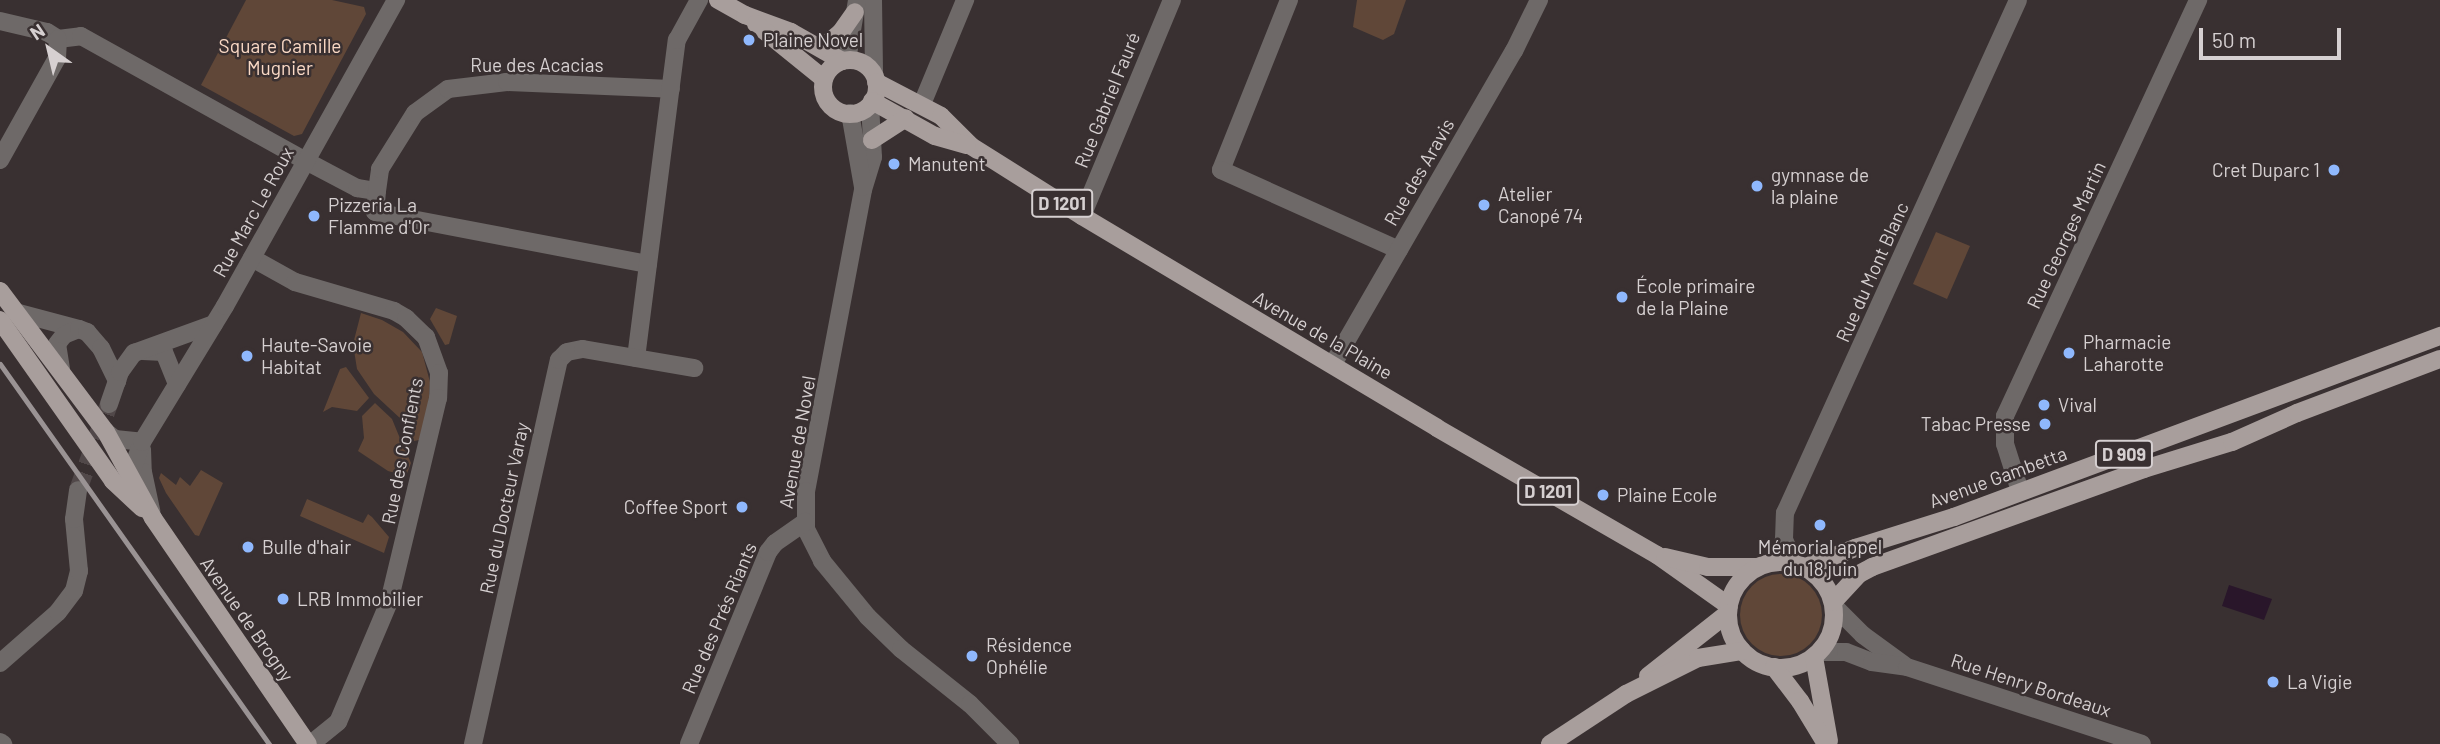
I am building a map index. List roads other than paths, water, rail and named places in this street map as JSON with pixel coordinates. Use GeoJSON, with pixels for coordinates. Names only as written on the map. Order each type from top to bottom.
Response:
{"type":"FeatureCollection","features":[{"type":"Feature","properties":{"kind":"main road"},"geometry":{"type":"LineString","coordinates":[[718,0],[745,15],[791,32],[845,60],[863,63],[875,78],[871,103],[850,113],[841,112],[828,103],[824,95],[824,79],[831,68],[845,60]]}},
{"type":"Feature","properties":{"kind":"main road"},"geometry":{"type":"LineString","coordinates":[[822,48],[842,32],[856,6]]}},
{"type":"Feature","properties":{"kind":"main road"},"geometry":{"type":"LineString","coordinates":[[745,15],[824,79]]}},
{"type":"Feature","properties":{"kind":"main road","name":"Avenue de la Plaine"},"geometry":{"type":"LineString","coordinates":[[875,78],[941,116],[971,146],[1082,216],[1437,428],[1657,555],[1728,610]]}},
{"type":"Feature","properties":{"kind":"main road","name":"Avenue de la Plaine"},"geometry":{"type":"LineString","coordinates":[[871,103],[906,118],[935,136],[971,146]]}},
{"type":"Feature","properties":{"kind":"main road"},"geometry":{"type":"LineString","coordinates":[[872,141],[906,118]]}},
{"type":"Feature","properties":{"kind":"main road","name":"Avenue de Brogny"},"geometry":{"type":"LineString","coordinates":[[0,291],[5,312],[72,423],[153,518],[309,744]]}},
{"type":"Feature","properties":{"kind":"main road","name":"Avenue de Brogny"},"geometry":{"type":"LineString","coordinates":[[5,312],[61,369],[106,432],[118,456],[127,485]]}},
{"type":"Feature","properties":{"kind":"main road","name":"Avenue Gambetta"},"geometry":{"type":"LineString","coordinates":[[1800,565],[2020,491],[2440,336]]}},
{"type":"Feature","properties":{"kind":"main road","name":"D 909"},"geometry":{"type":"LineString","coordinates":[[1834,604],[1859,574],[1872,568],[2144,469],[2232,442],[2297,413],[2440,359]]}},
{"type":"Feature","properties":{"kind":"main road","name":"Avenue de la Plaine"},"geometry":{"type":"LineString","coordinates":[[1657,555],[1708,567],[1758,567]]}},
{"type":"Feature","properties":{"kind":"main road"},"geometry":{"type":"LineString","coordinates":[[1782,561],[1800,565],[1822,579],[1834,604],[1831,635],[1817,654],[1800,665],[1774,667],[1753,660],[1742,650],[1730,630],[1728,610],[1736,587],[1758,567],[1782,561]]}},
{"type":"Feature","properties":{"kind":"main road"},"geometry":{"type":"LineString","coordinates":[[1550,744],[1626,694],[1728,610]]}},
{"type":"Feature","properties":{"kind":"main road"},"geometry":{"type":"LineString","coordinates":[[1626,694],[1698,658],[1742,650]]}},
{"type":"Feature","properties":{"kind":"main road"},"geometry":{"type":"LineString","coordinates":[[1817,654],[1828,744]]}},
{"type":"Feature","properties":{"kind":"main road"},"geometry":{"type":"LineString","coordinates":[[1774,667],[1828,744]]}},
{"type":"Feature","properties":{"kind":"street","name":"Rue Marc Le Roux"},"geometry":{"type":"LineString","coordinates":[[127,485],[142,442],[252,258],[396,0]]}},
{"type":"Feature","properties":{"kind":"street"},"geometry":{"type":"LineString","coordinates":[[636,358],[679,33],[699,0]]}},
{"type":"Feature","properties":{"kind":"street"},"geometry":{"type":"LineString","coordinates":[[873,0],[875,78]]}},
{"type":"Feature","properties":{"kind":"street"},"geometry":{"type":"LineString","coordinates":[[922,104],[965,0]]}},
{"type":"Feature","properties":{"kind":"street","name":"Rue Gabriel Fauré"},"geometry":{"type":"LineString","coordinates":[[1082,216],[1172,0]]}},
{"type":"Feature","properties":{"kind":"street"},"geometry":{"type":"LineString","coordinates":[[1289,0],[1222,170],[1399,250]]}},
{"type":"Feature","properties":{"kind":"street","name":"Rue des Aravis"},"geometry":{"type":"LineString","coordinates":[[1333,364],[1514,51],[1539,0]]}},
{"type":"Feature","properties":{"kind":"street","name":"Rue du Mont Blanc"},"geometry":{"type":"LineString","coordinates":[[1800,565],[1784,539],[1785,513],[2018,0]]}},
{"type":"Feature","properties":{"kind":"street","name":"Rue Georges Martin"},"geometry":{"type":"LineString","coordinates":[[2020,491],[2005,444],[2005,416],[2198,0]]}},
{"type":"Feature","properties":{"kind":"street"},"geometry":{"type":"LineString","coordinates":[[845,60],[856,6]]}},
{"type":"Feature","properties":{"kind":"street"},"geometry":{"type":"LineString","coordinates":[[0,20],[47,32],[58,38],[81,36],[306,162],[357,188],[377,191],[375,212],[648,264]]}},
{"type":"Feature","properties":{"kind":"street"},"geometry":{"type":"LineString","coordinates":[[0,160],[57,58],[58,38]]}},
{"type":"Feature","properties":{"kind":"street","name":"Rue des Acacias"},"geometry":{"type":"LineString","coordinates":[[377,191],[380,169],[415,113],[448,89],[507,82],[671,89]]}},
{"type":"Feature","properties":{"kind":"street","name":"Avenue de Novel"},"geometry":{"type":"LineString","coordinates":[[871,103],[873,157],[863,190],[806,491],[805,522],[809,540],[822,561],[868,617],[901,649],[970,704],[1010,744]]}},
{"type":"Feature","properties":{"kind":"street","name":"Avenue de Novel"},"geometry":{"type":"LineString","coordinates":[[850,113],[863,190]]}},
{"type":"Feature","properties":{"kind":"street","name":"Rue des Conflents"},"geometry":{"type":"LineString","coordinates":[[252,258],[295,282],[394,311],[406,318],[426,337],[439,373],[438,398],[389,602],[338,722],[309,744]]}},
{"type":"Feature","properties":{"kind":"street"},"geometry":{"type":"LineString","coordinates":[[5,312],[87,332],[101,348],[117,381]]}},
{"type":"Feature","properties":{"kind":"street"},"geometry":{"type":"LineString","coordinates":[[109,404],[124,365],[140,351],[214,324]]}},
{"type":"Feature","properties":{"kind":"street"},"geometry":{"type":"LineString","coordinates":[[61,369],[57,344],[64,335],[79,330]]}},
{"type":"Feature","properties":{"kind":"street","name":"Rue du Docteur Varay"},"geometry":{"type":"LineString","coordinates":[[473,744],[559,360],[567,352],[583,349],[694,368]]}},
{"type":"Feature","properties":{"kind":"street"},"geometry":{"type":"LineString","coordinates":[[140,351],[198,350]]}},
{"type":"Feature","properties":{"kind":"street"},"geometry":{"type":"LineString","coordinates":[[164,352],[177,384]]}},
{"type":"Feature","properties":{"kind":"street"},"geometry":{"type":"LineString","coordinates":[[72,423],[104,454],[118,456],[142,442]]}},
{"type":"Feature","properties":{"kind":"street"},"geometry":{"type":"LineString","coordinates":[[106,432],[115,439],[142,442]]}},
{"type":"Feature","properties":{"kind":"street"},"geometry":{"type":"LineString","coordinates":[[142,442],[143,472],[153,518]]}},
{"type":"Feature","properties":{"kind":"street"},"geometry":{"type":"LineString","coordinates":[[0,663],[58,612],[74,591],[79,571],[74,519],[78,490]]}},
{"type":"Feature","properties":{"kind":"street","name":"Rue des Prés Riants"},"geometry":{"type":"LineString","coordinates":[[689,744],[768,552],[775,543],[805,522]]}},
{"type":"Feature","properties":{"kind":"street","name":"Rue Henry Bordeaux"},"geometry":{"type":"LineString","coordinates":[[1834,604],[1863,635],[1907,667]]}},
{"type":"Feature","properties":{"kind":"street","name":"Rue Henry Bordeaux"},"geometry":{"type":"LineString","coordinates":[[1817,654],[1846,652],[1872,662],[1907,667],[2142,744]]}},
{"type":"Feature","properties":{"kind":"tunnel"},"geometry":{"type":"LineString","coordinates":[[78,490],[109,404]]}},
{"type":"Feature","properties":{"kind":"railway"},"geometry":{"type":"LineString","coordinates":[[0,364],[269,744]]}},
{"type":"Feature","properties":{"kind":"place","name":"Plaine Novel"},"geometry":{"type":"Point","coordinates":[749,40]}},
{"type":"Feature","properties":{"kind":"place","name":"Manutent"},"geometry":{"type":"Point","coordinates":[894,164]}},
{"type":"Feature","properties":{"kind":"place","name":"Cret Duparc 1"},"geometry":{"type":"Point","coordinates":[2334,170]}},
{"type":"Feature","properties":{"kind":"place","name":"gymnase de la plaine"},"geometry":{"type":"Point","coordinates":[1757,186]}},
{"type":"Feature","properties":{"kind":"place","name":"Atelier Canopé 74"},"geometry":{"type":"Point","coordinates":[1484,205]}},
{"type":"Feature","properties":{"kind":"place","name":"Pizzeria La Flamme d'Or"},"geometry":{"type":"Point","coordinates":[314,216]}},
{"type":"Feature","properties":{"kind":"place","name":"École primaire de la Plaine"},"geometry":{"type":"Point","coordinates":[1622,297]}},
{"type":"Feature","properties":{"kind":"place","name":"Pharmacie Laharotte"},"geometry":{"type":"Point","coordinates":[2069,353]}},
{"type":"Feature","properties":{"kind":"place","name":"Haute-Savoie Habitat"},"geometry":{"type":"Point","coordinates":[247,356]}},
{"type":"Feature","properties":{"kind":"place","name":"Vival"},"geometry":{"type":"Point","coordinates":[2044,405]}},
{"type":"Feature","properties":{"kind":"place","name":"Tabac Presse"},"geometry":{"type":"Point","coordinates":[2045,424]}},
{"type":"Feature","properties":{"kind":"place","name":"Plaine Ecole"},"geometry":{"type":"Point","coordinates":[1603,495]}},
{"type":"Feature","properties":{"kind":"place","name":"Coffee Sport"},"geometry":{"type":"Point","coordinates":[742,507]}},
{"type":"Feature","properties":{"kind":"place","name":"Mémorial appel du 18 juin"},"geometry":{"type":"Point","coordinates":[1820,525]}},
{"type":"Feature","properties":{"kind":"place","name":"Bulle d'hair"},"geometry":{"type":"Point","coordinates":[248,547]}},
{"type":"Feature","properties":{"kind":"place","name":"LRB Immobilier"},"geometry":{"type":"Point","coordinates":[283,599]}},
{"type":"Feature","properties":{"kind":"place","name":"Résidence Ophélie"},"geometry":{"type":"Point","coordinates":[972,656]}},
{"type":"Feature","properties":{"kind":"place","name":"La Vigie"},"geometry":{"type":"Point","coordinates":[2273,682]}},
{"type":"Feature","properties":{"kind":"park label","name":"Square Camille Mugnier"},"geometry":{"type":"Point","coordinates":[280,57]}}]}
